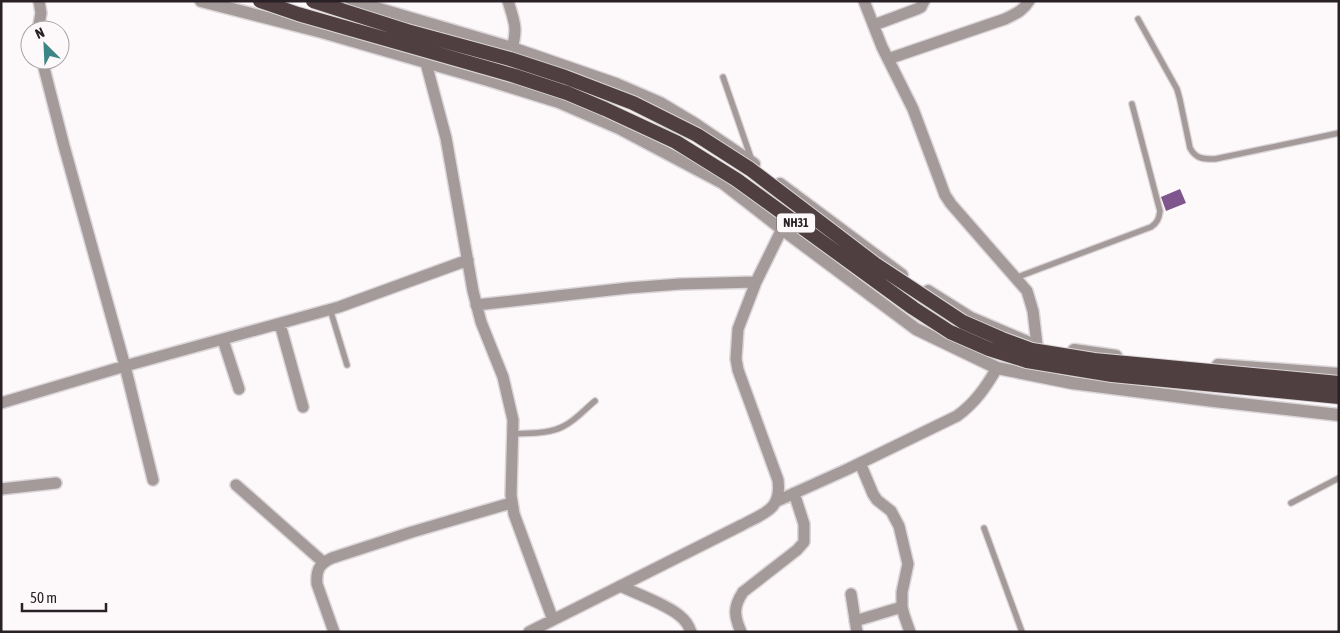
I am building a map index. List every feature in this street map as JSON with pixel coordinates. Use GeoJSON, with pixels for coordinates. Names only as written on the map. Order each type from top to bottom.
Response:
{"type":"FeatureCollection","features":[{"type":"Feature","properties":{"kind":"highway","name":"NH31"},"geometry":{"type":"LineString","coordinates":[[260,1],[298,14],[567,93],[676,142],[738,180],[913,308],[950,332],[989,350],[1027,361],[1112,375],[1339,397]]}},
{"type":"Feature","properties":{"kind":"highway","name":"NH31"},"geometry":{"type":"LineString","coordinates":[[313,1],[407,31],[510,59],[633,103],[697,135],[750,169],[875,264],[963,322],[1002,339],[1032,350],[1094,360],[1339,383]]}},
{"type":"Feature","properties":{"kind":"street"},"geometry":{"type":"LineString","coordinates":[[39,1],[41,13],[40,20]]}},
{"type":"Feature","properties":{"kind":"street"},"geometry":{"type":"LineString","coordinates":[[201,1],[322,32],[488,80],[559,102],[619,128],[723,183],[916,329],[997,368],[1072,383],[1339,415]]}},
{"type":"Feature","properties":{"kind":"street"},"geometry":{"type":"LineString","coordinates":[[352,1],[512,48],[616,84],[660,104],[695,124],[752,162],[904,276],[971,318],[1037,346],[1150,360],[1339,374]]}},
{"type":"Feature","properties":{"kind":"street"},"geometry":{"type":"LineString","coordinates":[[508,1],[516,28],[512,48]]}},
{"type":"Feature","properties":{"kind":"street"},"geometry":{"type":"LineString","coordinates":[[864,1],[882,47],[916,116],[945,195],[1027,291],[1033,310],[1037,346]]}},
{"type":"Feature","properties":{"kind":"street"},"geometry":{"type":"LineString","coordinates":[[888,59],[1005,19],[1017,14],[1025,8],[1029,1]]}},
{"type":"Feature","properties":{"kind":"street"},"geometry":{"type":"LineString","coordinates":[[874,27],[917,9],[927,2]]}},
{"type":"Feature","properties":{"kind":"street"},"geometry":{"type":"LineString","coordinates":[[426,63],[446,138],[476,305],[507,390],[513,420],[511,503],[552,620]]}},
{"type":"Feature","properties":{"kind":"street"},"geometry":{"type":"LineString","coordinates":[[45,70],[154,480]]}},
{"type":"Feature","properties":{"kind":"street"},"geometry":{"type":"LineString","coordinates":[[530,632],[763,514],[770,510],[776,501],[780,491],[778,480],[738,370],[736,358],[738,329],[756,282],[782,229],[793,193]]}},
{"type":"Feature","properties":{"kind":"street"},"geometry":{"type":"LineString","coordinates":[[1,403],[125,366],[330,309],[468,260]]}},
{"type":"Feature","properties":{"kind":"street"},"geometry":{"type":"LineString","coordinates":[[476,305],[628,288],[680,284],[756,282]]}},
{"type":"Feature","properties":{"kind":"street"},"geometry":{"type":"LineString","coordinates":[[280,324],[303,407]]}},
{"type":"Feature","properties":{"kind":"street"},"geometry":{"type":"LineString","coordinates":[[223,340],[239,389]]}},
{"type":"Feature","properties":{"kind":"street"},"geometry":{"type":"LineString","coordinates":[[776,501],[957,416],[979,396],[997,368]]}},
{"type":"Feature","properties":{"kind":"street"},"geometry":{"type":"LineString","coordinates":[[860,463],[873,494],[877,500],[891,511],[899,526],[908,564],[901,600],[910,632]]}},
{"type":"Feature","properties":{"kind":"street"},"geometry":{"type":"LineString","coordinates":[[1,489],[56,483]]}},
{"type":"Feature","properties":{"kind":"street"},"geometry":{"type":"LineString","coordinates":[[236,485],[323,562]]}},
{"type":"Feature","properties":{"kind":"street"},"geometry":{"type":"LineString","coordinates":[[741,632],[737,623],[736,601],[743,592],[797,550],[804,542],[804,524],[794,493]]}},
{"type":"Feature","properties":{"kind":"street"},"geometry":{"type":"LineString","coordinates":[[334,632],[317,584],[316,576],[323,562],[412,532],[511,503]]}},
{"type":"Feature","properties":{"kind":"street"},"geometry":{"type":"LineString","coordinates":[[620,586],[672,610],[687,622],[691,632]]}},
{"type":"Feature","properties":{"kind":"street"},"geometry":{"type":"LineString","coordinates":[[851,594],[856,626],[902,607]]}},
{"type":"Feature","properties":{"kind":"lane"},"geometry":{"type":"LineString","coordinates":[[1138,19],[1176,89],[1190,148],[1197,158],[1215,160],[1339,133]]}},
{"type":"Feature","properties":{"kind":"lane"},"geometry":{"type":"LineString","coordinates":[[723,77],[752,162]]}},
{"type":"Feature","properties":{"kind":"lane"},"geometry":{"type":"LineString","coordinates":[[1015,278],[1156,224],[1160,211],[1132,104]]}},
{"type":"Feature","properties":{"kind":"lane"},"geometry":{"type":"LineString","coordinates":[[330,309],[348,365]]}},
{"type":"Feature","properties":{"kind":"lane"},"geometry":{"type":"LineString","coordinates":[[513,434],[548,431],[563,427],[595,400]]}},
{"type":"Feature","properties":{"kind":"lane"},"geometry":{"type":"LineString","coordinates":[[1291,503],[1339,478]]}},
{"type":"Feature","properties":{"kind":"lane"},"geometry":{"type":"LineString","coordinates":[[984,528],[1022,632]]}},
{"type":"Feature","properties":{"kind":"building"},"geometry":{"type":"Polygon","coordinates":[[[1180,189],[1186,203],[1166,211],[1161,197],[1180,189]]]}}]}
